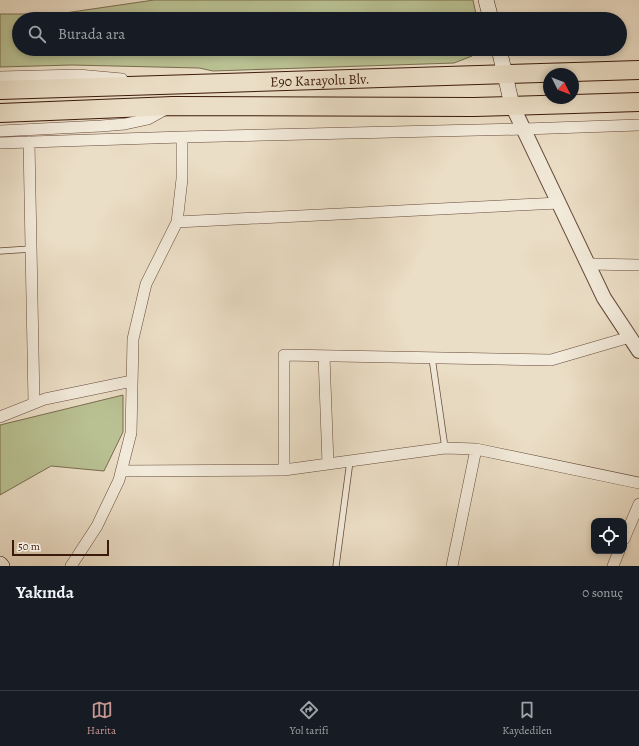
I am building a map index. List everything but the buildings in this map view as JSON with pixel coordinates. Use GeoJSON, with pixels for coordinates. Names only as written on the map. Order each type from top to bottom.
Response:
{"type":"FeatureCollection","features":[{"type":"Feature","properties":{"kind":"highway","name":"E90 Karayolu Blv."},"geometry":{"type":"LineString","coordinates":[[0,90],[639,70]]}},
{"type":"Feature","properties":{"kind":"highway","name":"E90 Karayolu Blv."},"geometry":{"type":"LineString","coordinates":[[0,113],[173,106],[474,107],[639,102]]}},
{"type":"Feature","properties":{"kind":"main road"},"geometry":{"type":"LineString","coordinates":[[486,0],[489,12]]}},
{"type":"Feature","properties":{"kind":"main road"},"geometry":{"type":"LineString","coordinates":[[501,56],[512,105]]}},
{"type":"Feature","properties":{"kind":"street"},"geometry":{"type":"LineString","coordinates":[[0,77],[78,76],[194,84]]}},
{"type":"Feature","properties":{"kind":"street"},"geometry":{"type":"LineString","coordinates":[[512,105],[604,298],[639,352]]}},
{"type":"Feature","properties":{"kind":"street"},"geometry":{"type":"LineString","coordinates":[[0,131],[125,124],[148,119],[173,106]]}},
{"type":"Feature","properties":{"kind":"street"},"geometry":{"type":"LineString","coordinates":[[0,143],[182,137],[524,130],[639,125]]}},
{"type":"Feature","properties":{"kind":"street"},"geometry":{"type":"LineString","coordinates":[[71,566],[97,526],[119,480],[132,434],[133,339],[146,284],[177,222],[182,180],[182,137]]}},
{"type":"Feature","properties":{"kind":"street"},"geometry":{"type":"LineString","coordinates":[[29,142],[34,403]]}},
{"type":"Feature","properties":{"kind":"street"},"geometry":{"type":"LineString","coordinates":[[177,222],[559,203]]}},
{"type":"Feature","properties":{"kind":"street"},"geometry":{"type":"LineString","coordinates":[[588,264],[639,265]]}},
{"type":"Feature","properties":{"kind":"street"},"geometry":{"type":"LineString","coordinates":[[284,470],[284,355],[551,360],[630,337]]}},
{"type":"Feature","properties":{"kind":"street"},"geometry":{"type":"LineString","coordinates":[[324,356],[328,464]]}},
{"type":"Feature","properties":{"kind":"street"},"geometry":{"type":"LineString","coordinates":[[0,417],[46,399],[132,381]]}},
{"type":"Feature","properties":{"kind":"street"},"geometry":{"type":"LineString","coordinates":[[122,471],[284,470],[446,448],[476,449],[639,483]]}},
{"type":"Feature","properties":{"kind":"street"},"geometry":{"type":"LineString","coordinates":[[452,566],[476,449]]}},
{"type":"Feature","properties":{"kind":"street"},"geometry":{"type":"LineString","coordinates":[[627,532],[639,504]]}},
{"type":"Feature","properties":{"kind":"street"},"geometry":{"type":"LineString","coordinates":[[612,566],[618,554]]}},
{"type":"Feature","properties":{"kind":"lane"},"geometry":{"type":"LineString","coordinates":[[0,251],[31,249]]}},
{"type":"Feature","properties":{"kind":"lane"},"geometry":{"type":"LineString","coordinates":[[432,358],[446,448]]}},
{"type":"Feature","properties":{"kind":"lane"},"geometry":{"type":"LineString","coordinates":[[336,566],[350,461]]}},
{"type":"Feature","properties":{"kind":"green space"},"geometry":{"type":"Polygon","coordinates":[[[154,0],[473,0],[476,12],[72,12],[154,0]]]}},
{"type":"Feature","properties":{"kind":"green space"},"geometry":{"type":"Polygon","coordinates":[[[0,14],[12,14],[12,56],[472,56],[454,63],[213,71],[199,68],[72,65],[0,67],[0,14]]]}},
{"type":"Feature","properties":{"kind":"green space"},"geometry":{"type":"Polygon","coordinates":[[[123,395],[123,432],[104,471],[51,466],[0,495],[0,425],[123,395]]]}}]}
